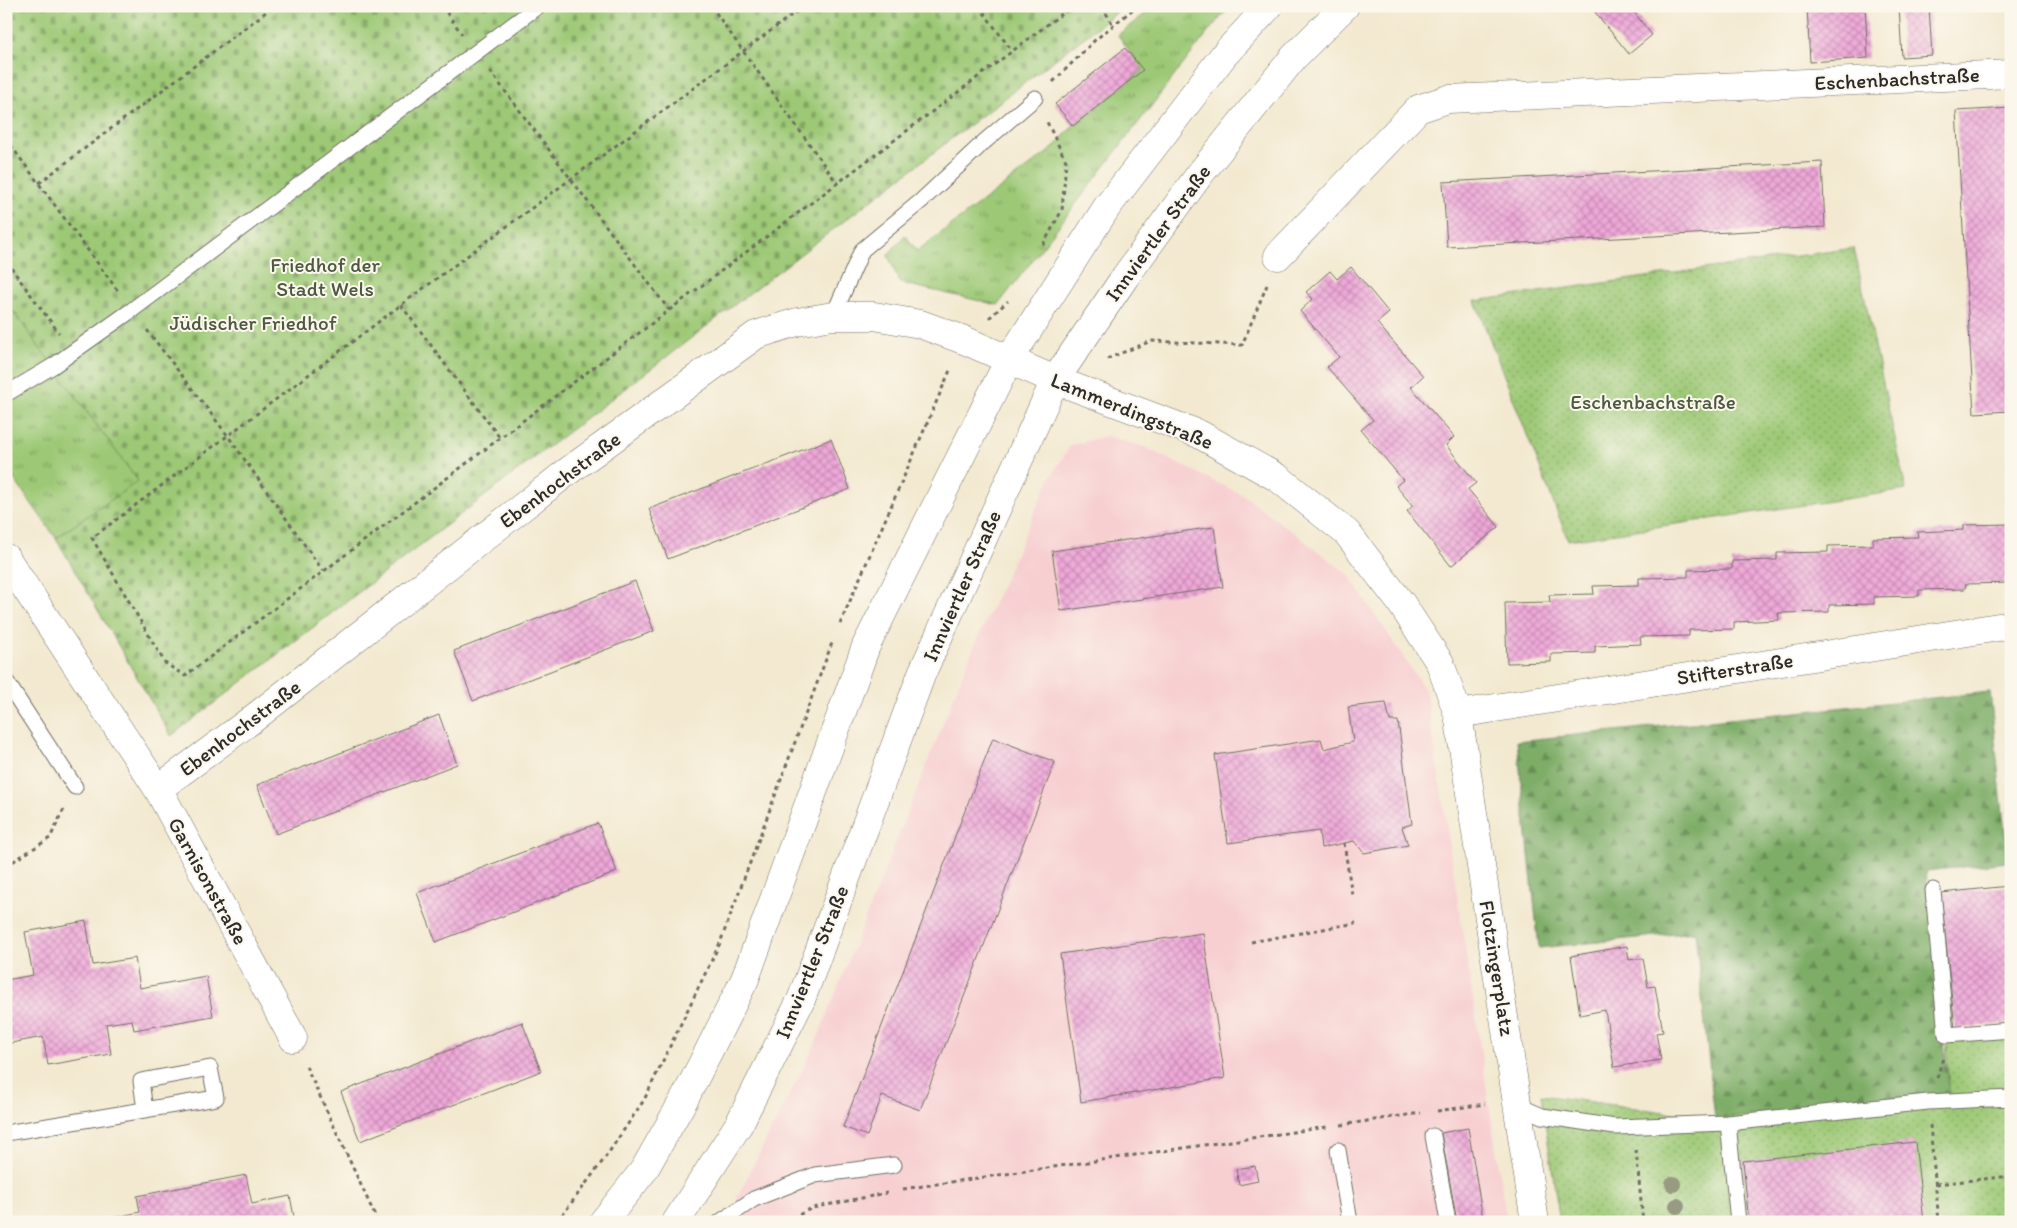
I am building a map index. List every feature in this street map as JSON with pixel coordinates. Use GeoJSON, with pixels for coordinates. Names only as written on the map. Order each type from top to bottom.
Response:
{"type":"FeatureCollection","features":[{"type":"Feature","properties":{"kind":"street"},"geometry":{"type":"LineString","coordinates":[[603,1222],[644,1170],[686,1096],[745,979],[866,646],[1009,360],[1107,208],[1224,55],[1268,6]]}},
{"type":"Feature","properties":{"kind":"street","name":"Innviertler Straße"},"geometry":{"type":"LineString","coordinates":[[676,1222],[739,1124],[801,1000],[922,673],[1055,380],[1125,277],[1200,174],[1294,57],[1345,6]]}},
{"type":"Feature","properties":{"kind":"street","name":"Eschenbachstraße"},"geometry":{"type":"LineString","coordinates":[[1278,256],[1418,109],[1448,99],[2011,74]]}},
{"type":"Feature","properties":{"kind":"street","name":"Ebenhochstraße"},"geometry":{"type":"LineString","coordinates":[[158,789],[254,718],[567,472],[756,335],[797,322],[833,316],[874,316],[920,324],[964,340],[1009,360]]}},
{"type":"Feature","properties":{"kind":"street","name":"Lammerdingstraße"},"geometry":{"type":"LineString","coordinates":[[1009,360],[1055,380],[1199,434],[1278,478],[1347,533],[1401,603],[1440,663],[1458,714]]}},
{"type":"Feature","properties":{"kind":"street","name":"Garnisonstraße"},"geometry":{"type":"LineString","coordinates":[[6,558],[158,789],[294,1038]]}},
{"type":"Feature","properties":{"kind":"street","name":"Stifterstraße"},"geometry":{"type":"LineString","coordinates":[[1458,714],[2011,624]]}},
{"type":"Feature","properties":{"kind":"street","name":"Flotzingerplatz"},"geometry":{"type":"LineString","coordinates":[[1458,714],[1536,1222]]}},
{"type":"Feature","properties":{"kind":"lane"},"geometry":{"type":"LineString","coordinates":[[6,394],[73,352],[132,310],[538,6]]}},
{"type":"Feature","properties":{"kind":"lane"},"geometry":{"type":"LineString","coordinates":[[833,316],[862,250],[921,201],[984,142],[1035,98]]}},
{"type":"Feature","properties":{"kind":"lane"},"geometry":{"type":"LineString","coordinates":[[6,681],[75,787]]}},
{"type":"Feature","properties":{"kind":"lane"},"geometry":{"type":"LineString","coordinates":[[1933,890],[1946,1035],[2011,1030]]}},
{"type":"Feature","properties":{"kind":"lane"},"geometry":{"type":"LineString","coordinates":[[6,1133],[145,1110],[216,1098],[210,1068],[141,1081],[145,1110]]}},
{"type":"Feature","properties":{"kind":"lane"},"geometry":{"type":"LineString","coordinates":[[1518,1106],[1542,1116],[1615,1127],[1728,1124],[1928,1102],[2011,1098]]}},
{"type":"Feature","properties":{"kind":"lane"},"geometry":{"type":"LineString","coordinates":[[1728,1124],[1738,1222]]}},
{"type":"Feature","properties":{"kind":"lane"},"geometry":{"type":"LineString","coordinates":[[1433,1136],[1448,1222]]}},
{"type":"Feature","properties":{"kind":"lane"},"geometry":{"type":"LineString","coordinates":[[1338,1150],[1350,1222]]}},
{"type":"Feature","properties":{"kind":"lane"},"geometry":{"type":"LineString","coordinates":[[720,1222],[754,1200],[816,1175],[894,1165]]}},
{"type":"Feature","properties":{"kind":"path"},"geometry":{"type":"LineString","coordinates":[[6,14],[16,6]]}},
{"type":"Feature","properties":{"kind":"path"},"geometry":{"type":"LineString","coordinates":[[39,183],[274,6]]}},
{"type":"Feature","properties":{"kind":"path"},"geometry":{"type":"LineString","coordinates":[[442,6],[669,310]]}},
{"type":"Feature","properties":{"kind":"path"},"geometry":{"type":"LineString","coordinates":[[711,6],[837,183]]}},
{"type":"Feature","properties":{"kind":"path"},"geometry":{"type":"LineString","coordinates":[[804,6],[572,180],[401,305],[92,538],[165,664],[185,676],[1072,6]]}},
{"type":"Feature","properties":{"kind":"path"},"geometry":{"type":"LineString","coordinates":[[979,6],[1012,52]]}},
{"type":"Feature","properties":{"kind":"path"},"geometry":{"type":"LineString","coordinates":[[1102,6],[1113,25]]}},
{"type":"Feature","properties":{"kind":"path"},"geometry":{"type":"LineString","coordinates":[[6,139],[228,436],[323,571]]}},
{"type":"Feature","properties":{"kind":"path"},"geometry":{"type":"LineString","coordinates":[[1099,362],[1151,341],[1242,345],[1278,256]]}},
{"type":"Feature","properties":{"kind":"path"},"geometry":{"type":"LineString","coordinates":[[6,261],[73,352]]}},
{"type":"Feature","properties":{"kind":"path"},"geometry":{"type":"LineString","coordinates":[[401,305],[500,438]]}},
{"type":"Feature","properties":{"kind":"path"},"geometry":{"type":"LineString","coordinates":[[6,866],[50,838],[75,787]]}},
{"type":"Feature","properties":{"kind":"path"},"geometry":{"type":"LineString","coordinates":[[1344,843],[1352,895]]}},
{"type":"Feature","properties":{"kind":"path"},"geometry":{"type":"LineString","coordinates":[[1251,942],[1356,923]]}},
{"type":"Feature","properties":{"kind":"path"},"geometry":{"type":"LineString","coordinates":[[294,1038],[378,1222]]}},
{"type":"Feature","properties":{"kind":"path"},"geometry":{"type":"LineString","coordinates":[[1937,1077],[1943,1055]]}},
{"type":"Feature","properties":{"kind":"path"},"geometry":{"type":"LineString","coordinates":[[1928,1102],[1939,1222]]}},
{"type":"Feature","properties":{"kind":"path"},"geometry":{"type":"LineString","coordinates":[[1435,1111],[1484,1104],[1518,1106]]}},
{"type":"Feature","properties":{"kind":"path"},"geometry":{"type":"LineString","coordinates":[[1338,1125],[1426,1112]]}},
{"type":"Feature","properties":{"kind":"path"},"geometry":{"type":"LineString","coordinates":[[1633,1126],[1643,1222]]}},
{"type":"Feature","properties":{"kind":"path"},"geometry":{"type":"LineString","coordinates":[[897,1191],[1328,1127]]}},
{"type":"Feature","properties":{"kind":"path"},"geometry":{"type":"LineString","coordinates":[[1936,1184],[2011,1176]]}},
{"type":"Feature","properties":{"kind":"path"},"geometry":{"type":"LineString","coordinates":[[785,1222],[812,1208],[888,1193]]}},
{"type":"Feature","properties":{"kind":"shaded area"},"geometry":{"type":"Polygon","coordinates":[[[1106,436],[1144,447],[1245,496],[1348,574],[1426,691],[1507,1222],[735,1222],[737,1197],[814,1047],[970,656],[1050,478],[1071,445],[1106,436]]]}},
{"type":"Feature","properties":{"kind":"green space","name":"Friedhof der Stadt Wels"},"geometry":{"type":"Polygon","coordinates":[[[6,6],[1125,6],[171,736],[56,538],[138,481],[6,302],[6,6]]]}},
{"type":"Feature","properties":{"kind":"green space"},"geometry":{"type":"Polygon","coordinates":[[[1155,6],[1231,6],[1212,27],[998,305],[900,283],[888,255],[905,235],[917,251],[1052,149],[1073,126],[1143,70],[1118,35],[1155,6]]]}},
{"type":"Feature","properties":{"kind":"green space","name":"Eschenbachstraße"},"geometry":{"type":"Polygon","coordinates":[[[1854,248],[1906,490],[1568,540],[1475,301],[1854,248]]]}},
{"type":"Feature","properties":{"kind":"green space"},"geometry":{"type":"Polygon","coordinates":[[[6,302],[139,481],[56,538],[6,468],[6,302]]]}},
{"type":"Feature","properties":{"kind":"green space"},"geometry":{"type":"Polygon","coordinates":[[[1990,692],[2008,862],[1926,871],[1949,1094],[1715,1119],[1695,932],[1539,948],[1517,741],[1990,692]]]}},
{"type":"Feature","properties":{"kind":"green space"},"geometry":{"type":"Polygon","coordinates":[[[2011,1030],[2011,1222],[1560,1222],[1541,1095],[1715,1119],[1949,1094],[1946,1035],[2011,1030]]]}},
{"type":"Feature","properties":{"kind":"building"},"geometry":{"type":"Polygon","coordinates":[[[1590,6],[1629,6],[1652,35],[1629,54],[1590,6]]]}},
{"type":"Feature","properties":{"kind":"building"},"geometry":{"type":"Polygon","coordinates":[[[1807,6],[1865,6],[1868,58],[1810,62],[1807,6]]]}},
{"type":"Feature","properties":{"kind":"building"},"geometry":{"type":"Polygon","coordinates":[[[1899,6],[1929,6],[1932,55],[1902,57],[1899,6]]]}},
{"type":"Feature","properties":{"kind":"building"},"geometry":{"type":"Polygon","coordinates":[[[1125,48],[1143,70],[1073,126],[1055,104],[1125,48]]]}},
{"type":"Feature","properties":{"kind":"building"},"geometry":{"type":"Polygon","coordinates":[[[2011,108],[2011,411],[1974,413],[1956,111],[2011,108]]]}},
{"type":"Feature","properties":{"kind":"building"},"geometry":{"type":"Polygon","coordinates":[[[1822,162],[1825,227],[1447,247],[1443,182],[1822,162]]]}},
{"type":"Feature","properties":{"kind":"building"},"geometry":{"type":"Polygon","coordinates":[[[1351,267],[1389,313],[1377,323],[1423,376],[1411,387],[1454,437],[1446,445],[1476,483],[1468,489],[1499,527],[1451,566],[1407,511],[1413,506],[1396,486],[1403,480],[1361,430],[1373,420],[1327,367],[1339,357],[1300,311],[1313,299],[1306,292],[1330,271],[1337,279],[1351,267]]]}},
{"type":"Feature","properties":{"kind":"building"},"geometry":{"type":"Polygon","coordinates":[[[831,439],[850,489],[668,559],[649,509],[831,439]]]}},
{"type":"Feature","properties":{"kind":"building"},"geometry":{"type":"Polygon","coordinates":[[[2011,524],[2011,583],[1966,584],[1965,589],[1919,590],[1919,596],[1874,597],[1874,604],[1829,605],[1829,612],[1778,613],[1779,620],[1734,622],[1734,629],[1689,630],[1689,636],[1640,637],[1641,644],[1595,646],[1595,653],[1551,654],[1551,662],[1507,663],[1505,603],[1550,602],[1549,595],[1594,594],[1593,586],[1639,585],[1639,578],[1688,577],[1688,570],[1732,569],[1732,561],[1777,560],[1777,553],[1828,552],[1828,546],[1873,545],[1873,538],[1918,537],[1917,532],[1964,530],[1964,525],[2011,524]]]}},
{"type":"Feature","properties":{"kind":"building"},"geometry":{"type":"Polygon","coordinates":[[[1214,527],[1223,587],[1061,611],[1052,551],[1214,527]]]}},
{"type":"Feature","properties":{"kind":"building"},"geometry":{"type":"Polygon","coordinates":[[[635,581],[654,631],[473,701],[454,651],[635,581]]]}},
{"type":"Feature","properties":{"kind":"building"},"geometry":{"type":"Polygon","coordinates":[[[1386,703],[1390,721],[1398,721],[1412,824],[1402,827],[1408,845],[1364,853],[1354,841],[1321,848],[1319,831],[1228,843],[1215,755],[1321,739],[1324,749],[1353,742],[1348,707],[1386,703]]]}},
{"type":"Feature","properties":{"kind":"building"},"geometry":{"type":"Polygon","coordinates":[[[439,715],[457,764],[276,834],[257,785],[439,715]]]}},
{"type":"Feature","properties":{"kind":"building"},"geometry":{"type":"Polygon","coordinates":[[[993,738],[1055,762],[920,1110],[882,1096],[867,1136],[843,1127],[993,738]]]}},
{"type":"Feature","properties":{"kind":"building"},"geometry":{"type":"Polygon","coordinates":[[[598,823],[617,872],[436,942],[417,893],[598,823]]]}},
{"type":"Feature","properties":{"kind":"building"},"geometry":{"type":"Polygon","coordinates":[[[2009,886],[2011,900],[2011,1023],[1955,1029],[1941,893],[2009,886]]]}},
{"type":"Feature","properties":{"kind":"building"},"geometry":{"type":"Polygon","coordinates":[[[86,921],[93,965],[135,958],[140,988],[206,976],[213,1016],[134,1030],[132,1020],[106,1024],[111,1054],[48,1065],[43,1037],[6,1044],[6,980],[33,975],[25,932],[86,921]]]}},
{"type":"Feature","properties":{"kind":"building"},"geometry":{"type":"Polygon","coordinates":[[[1203,933],[1225,1078],[1081,1102],[1060,954],[1203,933]]]}},
{"type":"Feature","properties":{"kind":"building"},"geometry":{"type":"Polygon","coordinates":[[[1627,946],[1629,960],[1643,958],[1648,987],[1655,986],[1663,1032],[1656,1033],[1661,1060],[1614,1067],[1605,1010],[1580,1015],[1571,956],[1627,946]]]}},
{"type":"Feature","properties":{"kind":"building"},"geometry":{"type":"Polygon","coordinates":[[[522,1022],[541,1071],[360,1141],[341,1092],[522,1022]]]}},
{"type":"Feature","properties":{"kind":"building"},"geometry":{"type":"Polygon","coordinates":[[[1468,1128],[1483,1219],[1457,1222],[1441,1133],[1468,1128]]]}},
{"type":"Feature","properties":{"kind":"building"},"geometry":{"type":"Polygon","coordinates":[[[1915,1142],[1924,1222],[1749,1222],[1743,1161],[1915,1142]]]}},
{"type":"Feature","properties":{"kind":"building"},"geometry":{"type":"Polygon","coordinates":[[[1255,1166],[1258,1181],[1239,1185],[1236,1169],[1255,1166]]]}},
{"type":"Feature","properties":{"kind":"building"},"geometry":{"type":"Polygon","coordinates":[[[246,1175],[252,1204],[290,1196],[295,1222],[93,1222],[140,1212],[137,1196],[246,1175]]]}},
{"type":"Feature","properties":{"kind":"park label","name":"Jüdischer Friedhof"},"geometry":{"type":"Point","coordinates":[253,323]}}]}
